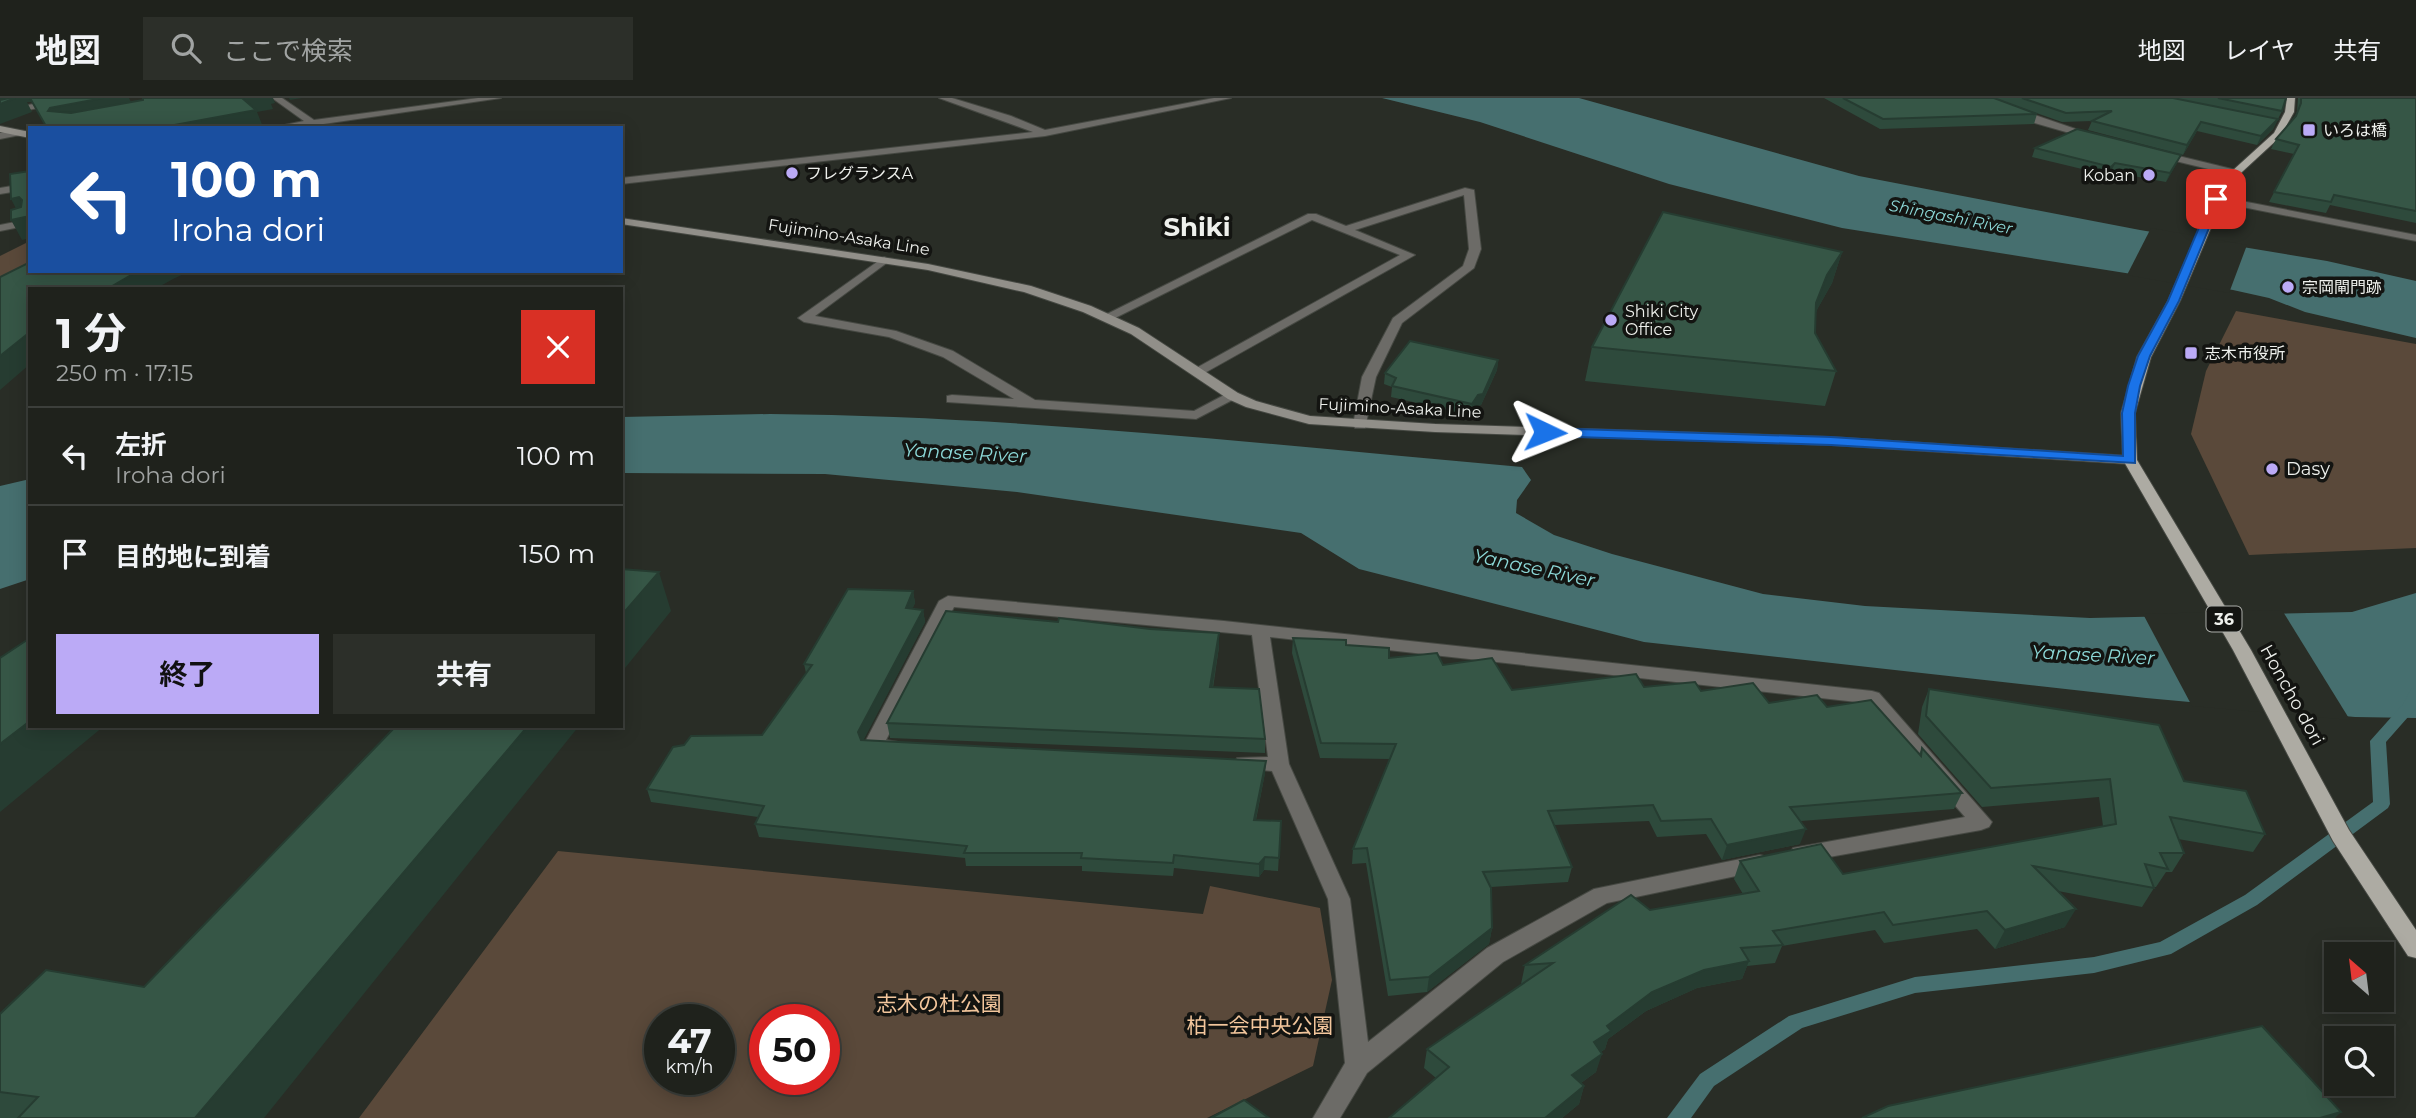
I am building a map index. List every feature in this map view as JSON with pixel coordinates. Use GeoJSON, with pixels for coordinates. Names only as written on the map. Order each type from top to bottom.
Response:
{"type":"FeatureCollection","features":[{"type":"Feature","properties":{"kind":"main road","name":"36"},"geometry":{"type":"LineString","coordinates":[[2130,460],[2129,413],[2144,356],[2164,319],[2214,204],[2233,172],[2270,144],[2284,125],[2292,104],[2291,98]]}},
{"type":"Feature","properties":{"kind":"main road"},"geometry":{"type":"LineString","coordinates":[[0,129],[26,134]]}},
{"type":"Feature","properties":{"kind":"main road","name":"Fujimino-Asaka Line"},"geometry":{"type":"LineString","coordinates":[[623,221],[884,260],[995,281],[1057,298],[1107,317],[1167,350],[1233,396],[1279,413],[1360,425],[1831,441],[2130,460]]}},
{"type":"Feature","properties":{"kind":"main road","name":"Honcho dori"},"geometry":{"type":"LineString","coordinates":[[2130,460],[2242,650],[2341,835],[2416,949]]}},
{"type":"Feature","properties":{"kind":"street"},"geometry":{"type":"LineString","coordinates":[[0,113],[81,98]]}},
{"type":"Feature","properties":{"kind":"street"},"geometry":{"type":"LineString","coordinates":[[276,98],[310,121]]}},
{"type":"Feature","properties":{"kind":"street"},"geometry":{"type":"LineString","coordinates":[[284,126],[497,98]]}},
{"type":"Feature","properties":{"kind":"street"},"geometry":{"type":"LineString","coordinates":[[943,98],[1008,118],[1045,133]]}},
{"type":"Feature","properties":{"kind":"street"},"geometry":{"type":"LineString","coordinates":[[623,181],[1045,133],[1227,98]]}},
{"type":"Feature","properties":{"kind":"street"},"geometry":{"type":"LineString","coordinates":[[1977,98],[2034,120],[2108,141]]}},
{"type":"Feature","properties":{"kind":"street"},"geometry":{"type":"LineString","coordinates":[[2272,122],[2284,125]]}},
{"type":"Feature","properties":{"kind":"street"},"geometry":{"type":"LineString","coordinates":[[0,136],[26,134]]}},
{"type":"Feature","properties":{"kind":"street"},"geometry":{"type":"LineString","coordinates":[[2144,151],[2233,172]]}},
{"type":"Feature","properties":{"kind":"street"},"geometry":{"type":"LineString","coordinates":[[0,191],[28,186]]}},
{"type":"Feature","properties":{"kind":"street"},"geometry":{"type":"LineString","coordinates":[[1346,229],[1469,190],[1475,248],[1468,268],[1397,321],[1369,377],[1360,425]]}},
{"type":"Feature","properties":{"kind":"street"},"geometry":{"type":"LineString","coordinates":[[2214,204],[2416,238]]}},
{"type":"Feature","properties":{"kind":"street"},"geometry":{"type":"LineString","coordinates":[[1107,317],[1312,216],[1409,255],[1196,372]]}},
{"type":"Feature","properties":{"kind":"street"},"geometry":{"type":"LineString","coordinates":[[0,228],[28,222]]}},
{"type":"Feature","properties":{"kind":"street"},"geometry":{"type":"LineString","coordinates":[[884,260],[804,318],[892,334],[947,355],[1030,402]]}},
{"type":"Feature","properties":{"kind":"street"},"geometry":{"type":"LineString","coordinates":[[952,399],[1030,402],[1196,415],[1233,396]]}},
{"type":"Feature","properties":{"kind":"street"},"geometry":{"type":"LineString","coordinates":[[914,748],[873,746],[948,601],[1260,630],[1872,697],[1981,822],[1848,845],[1602,895],[1495,955],[1358,1065],[1326,1118]]}},
{"type":"Feature","properties":{"kind":"street"},"geometry":{"type":"LineString","coordinates":[[1260,630],[1279,764],[1339,899],[1358,1065]]}},
{"type":"Feature","properties":{"kind":"street"},"geometry":{"type":"LineString","coordinates":[[1225,762],[1279,764]]}},
{"type":"Feature","properties":{"kind":"green space"},"geometry":{"type":"Polygon","coordinates":[[[28,242],[28,270],[0,288],[0,256],[28,242]]]}},
{"type":"Feature","properties":{"kind":"green space"},"geometry":{"type":"Polygon","coordinates":[[[2236,311],[2416,344],[2416,548],[2249,555],[2191,434],[2206,371],[2236,311]]]}},
{"type":"Feature","properties":{"kind":"green space","name":"志木の杜公園"},"geometry":{"type":"Polygon","coordinates":[[[558,851],[1203,914],[1210,886],[1320,908],[1332,980],[1313,1066],[1207,1118],[359,1118],[558,851]]]}},
{"type":"Feature","properties":{"kind":"water","name":"Shingashi River"},"geometry":{"type":"Polygon","coordinates":[[[1382,98],[1579,98],[1859,176],[2140,230],[2327,261],[2416,281],[2416,338],[2305,312],[2269,298],[2233,290],[1842,228],[1669,184],[1480,122],[1382,98]]]}},
{"type":"Feature","properties":{"kind":"water","name":"Yanase River"},"geometry":{"type":"Polygon","coordinates":[[[770,414],[959,420],[1241,441],[1522,467],[1531,480],[1517,500],[1516,513],[1554,535],[1612,554],[1763,594],[1865,606],[2090,618],[2352,612],[2416,593],[2416,718],[2355,717],[2146,698],[1644,642],[1359,569],[1301,533],[1017,492],[825,474],[623,473],[623,417],[770,414]]]}},
{"type":"Feature","properties":{"kind":"water"},"geometry":{"type":"Polygon","coordinates":[[[28,479],[28,580],[0,589],[0,486],[28,479]]]}},
{"type":"Feature","properties":{"kind":"pier"},"geometry":{"type":"Polygon","coordinates":[[[2151,228],[2247,245],[2229,293],[2127,275],[2151,228]]]}},
{"type":"Feature","properties":{"kind":"pier"},"geometry":{"type":"Polygon","coordinates":[[[2282,610],[2350,720],[2192,706],[2143,614],[2282,610]]]}},
{"type":"Feature","properties":{"kind":"building"},"geometry":{"type":"Polygon","coordinates":[[[15,98],[0,104],[0,100],[15,98]]]}},
{"type":"Feature","properties":{"kind":"building"},"geometry":{"type":"Polygon","coordinates":[[[30,98],[103,98],[50,108],[48,111],[71,113],[143,98],[242,98],[256,110],[169,126],[46,126],[30,98]]]}},
{"type":"Feature","properties":{"kind":"building"},"geometry":{"type":"Polygon","coordinates":[[[1843,98],[1994,98],[2037,114],[1883,119],[1843,98]]]}},
{"type":"Feature","properties":{"kind":"building"},"geometry":{"type":"Polygon","coordinates":[[[2022,98],[2173,98],[2278,119],[2261,136],[2201,122],[2187,145],[2092,121],[2112,111],[2066,113],[2022,98]]]}},
{"type":"Feature","properties":{"kind":"building"},"geometry":{"type":"Polygon","coordinates":[[[2218,98],[2286,98],[2282,111],[2218,98]]]}},
{"type":"Feature","properties":{"kind":"building"},"geometry":{"type":"Polygon","coordinates":[[[2301,98],[2416,98],[2416,211],[2334,195],[2331,202],[2274,192],[2299,145],[2276,139],[2296,116],[2301,98]]]}},
{"type":"Feature","properties":{"kind":"building"},"geometry":{"type":"Polygon","coordinates":[[[2077,129],[2181,155],[2170,173],[2115,163],[2111,167],[2035,148],[2077,129]]]}},
{"type":"Feature","properties":{"kind":"building"},"geometry":{"type":"Polygon","coordinates":[[[28,171],[28,216],[11,220],[11,210],[21,207],[22,200],[19,197],[11,199],[10,174],[28,171]]]}},
{"type":"Feature","properties":{"kind":"building"},"geometry":{"type":"Polygon","coordinates":[[[1663,212],[1842,252],[1827,275],[1816,303],[1815,333],[1836,371],[1592,347],[1663,212]]]}},
{"type":"Feature","properties":{"kind":"building"},"geometry":{"type":"Polygon","coordinates":[[[28,263],[28,273],[135,273],[110,287],[28,287],[28,334],[0,356],[0,277],[28,263]]]}},
{"type":"Feature","properties":{"kind":"building"},"geometry":{"type":"Polygon","coordinates":[[[1410,341],[1498,360],[1483,394],[1478,395],[1472,404],[1392,386],[1396,378],[1385,373],[1410,341]]]}},
{"type":"Feature","properties":{"kind":"building"},"geometry":{"type":"Polygon","coordinates":[[[623,569],[659,572],[623,614],[623,569]]]}},
{"type":"Feature","properties":{"kind":"building"},"geometry":{"type":"Polygon","coordinates":[[[848,589],[913,591],[906,608],[923,610],[858,732],[861,740],[1266,761],[1254,820],[1281,821],[1279,858],[1265,857],[1259,864],[1174,855],[1173,863],[1081,858],[1082,853],[964,853],[967,846],[755,824],[764,806],[647,789],[673,747],[684,745],[691,736],[762,735],[812,665],[804,664],[848,589]]]}},
{"type":"Feature","properties":{"kind":"building"},"geometry":{"type":"Polygon","coordinates":[[[946,611],[1219,633],[1210,687],[1259,689],[1265,739],[887,723],[946,611]]]}},
{"type":"Feature","properties":{"kind":"building"},"geometry":{"type":"Polygon","coordinates":[[[1293,638],[1346,640],[1346,645],[1389,648],[1389,658],[1437,653],[1443,665],[1492,658],[1512,690],[1636,674],[1644,687],[1695,682],[1701,691],[1753,683],[1769,703],[1817,695],[1827,707],[1871,700],[1921,756],[1922,748],[1962,793],[1790,807],[1806,829],[1727,845],[1711,819],[1661,821],[1653,805],[1548,811],[1572,867],[1483,872],[1491,888],[1492,928],[1429,977],[1390,980],[1367,848],[1353,849],[1396,744],[1321,743],[1293,638]]]}},
{"type":"Feature","properties":{"kind":"building"},"geometry":{"type":"Polygon","coordinates":[[[28,639],[28,723],[0,744],[0,658],[28,639]]]}},
{"type":"Feature","properties":{"kind":"building"},"geometry":{"type":"Polygon","coordinates":[[[1929,689],[2159,725],[2184,781],[2246,791],[2265,834],[2170,817],[2184,853],[2160,853],[2168,869],[2145,864],[2154,888],[2033,866],[2076,909],[2005,930],[1987,911],[1893,925],[1884,912],[1773,931],[1783,945],[1741,948],[1749,961],[1704,970],[1652,992],[1607,1026],[1611,1031],[1594,1042],[1602,1054],[1572,1075],[1584,1086],[1545,1118],[1389,1118],[1449,1067],[1427,1049],[1553,963],[1525,965],[1631,895],[1650,910],[1759,891],[1740,861],[1821,844],[1843,874],[2116,824],[2110,779],[1991,788],[1926,716],[1929,689]]]}},
{"type":"Feature","properties":{"kind":"building"},"geometry":{"type":"Polygon","coordinates":[[[394,728],[526,728],[195,1118],[18,1118],[38,1097],[0,1092],[0,1014],[46,970],[144,987],[394,728]]]}},
{"type":"Feature","properties":{"kind":"building"},"geometry":{"type":"Polygon","coordinates":[[[2262,1026],[2341,1112],[2320,1118],[1862,1118],[1888,1106],[2262,1026]]]}},
{"type":"Feature","properties":{"kind":"building"},"geometry":{"type":"Polygon","coordinates":[[[1244,1100],[1269,1118],[1211,1118],[1244,1100]]]}},
{"type":"Feature","properties":{"kind":"waterway"},"geometry":{"type":"LineString","coordinates":[[1678,1118],[1707,1080],[1796,1022],[1915,985],[2094,965],[2164,949],[2251,900],[2382,804],[2378,741],[2409,707],[2416,693]]}},
{"type":"Feature","properties":{"kind":"place","name":"いろは橋"},"geometry":{"type":"Point","coordinates":[2309,130]}},
{"type":"Feature","properties":{"kind":"place","name":"フレグランスA"},"geometry":{"type":"Point","coordinates":[792,173]}},
{"type":"Feature","properties":{"kind":"place","name":"Koban"},"geometry":{"type":"Point","coordinates":[2149,175]}},
{"type":"Feature","properties":{"kind":"place","name":"宗岡閘門跡"},"geometry":{"type":"Point","coordinates":[2288,287]}},
{"type":"Feature","properties":{"kind":"place","name":"Shiki City Office"},"geometry":{"type":"Point","coordinates":[1611,320]}},
{"type":"Feature","properties":{"kind":"place","name":"志木市役所"},"geometry":{"type":"Point","coordinates":[2191,353]}},
{"type":"Feature","properties":{"kind":"place","name":"Dasy"},"geometry":{"type":"Point","coordinates":[2272,469]}},
{"type":"Feature","properties":{"kind":"district","name":"Shiki"},"geometry":{"type":"Point","coordinates":[1197,227]}},
{"type":"Feature","properties":{"kind":"route"},"geometry":{"type":"LineString","coordinates":[[1545,432],[1831,441],[2130,460],[2129,413],[2134,386],[2144,356],[2174,301],[2216,199]]}},
{"type":"Feature","properties":{"kind":"park label","name":"柏一会中央公園"},"geometry":{"type":"Point","coordinates":[1260,1025]}}]}
